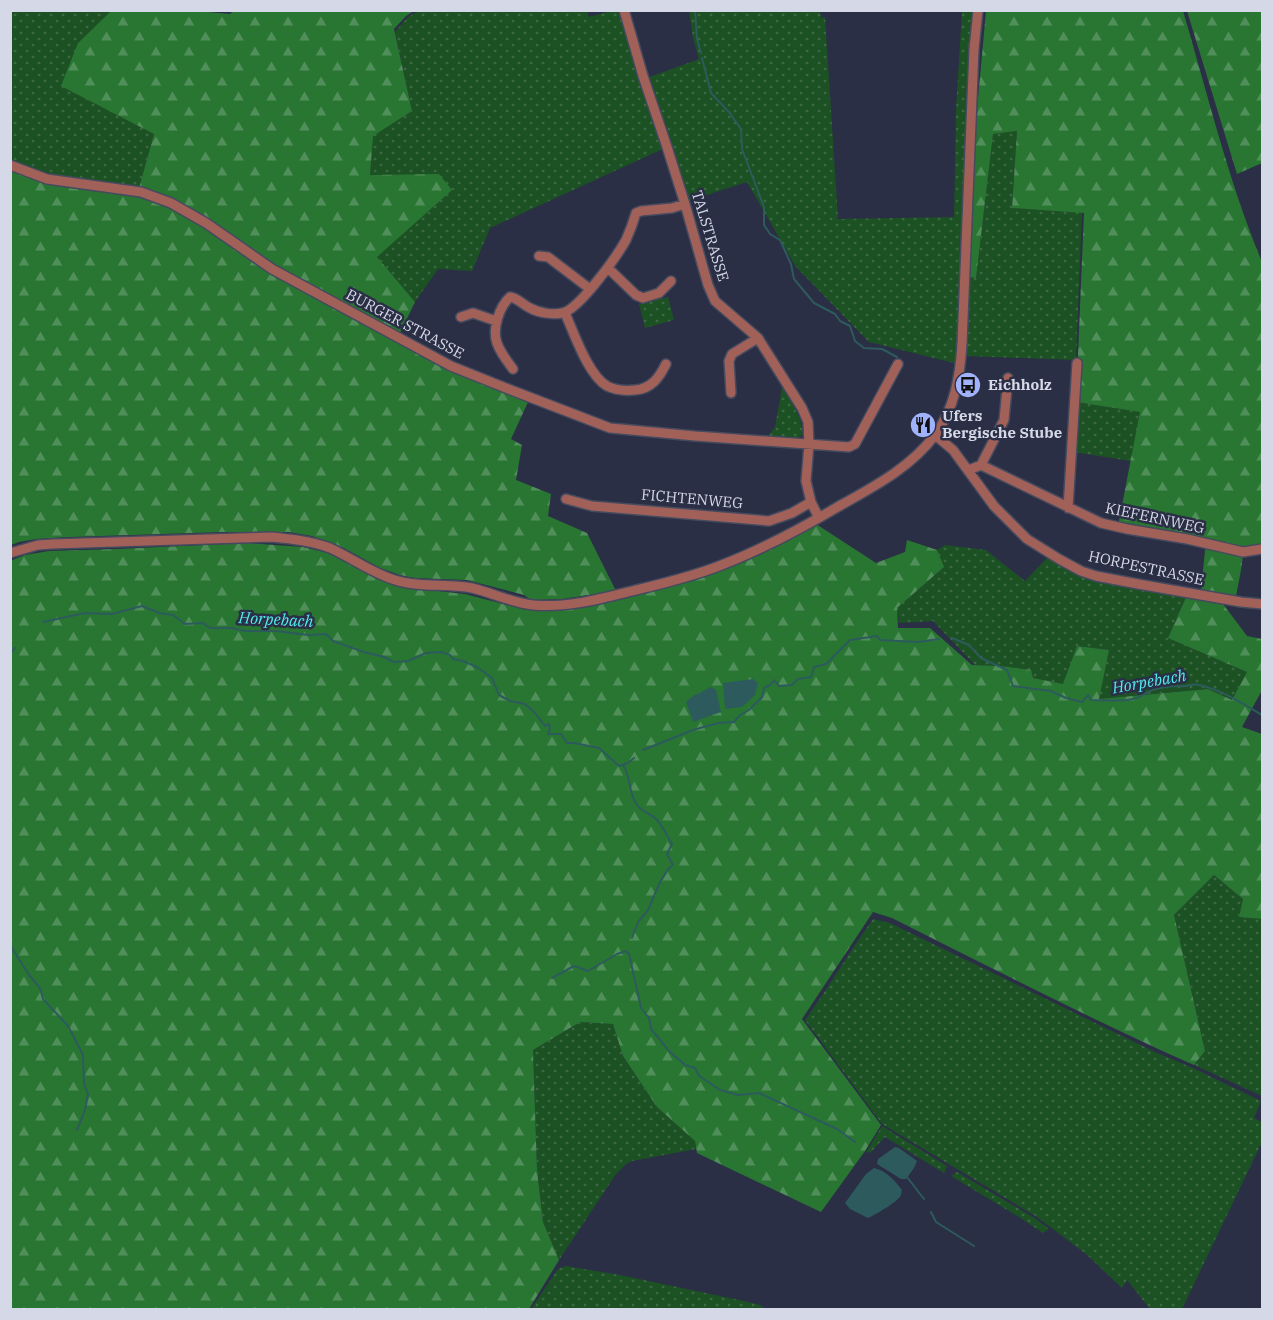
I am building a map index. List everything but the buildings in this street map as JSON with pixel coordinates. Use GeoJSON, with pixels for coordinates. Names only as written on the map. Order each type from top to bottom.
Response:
{"type":"FeatureCollection","features":[{"type":"Feature","properties":{"kind":"street","name":"TALSTRASSE"},"geometry":{"type":"LineString","coordinates":[[624,10],[708,285],[715,301],[758,338],[802,408],[808,422],[806,482],[811,502],[819,518]]}},
{"type":"Feature","properties":{"kind":"street"},"geometry":{"type":"LineString","coordinates":[[10,554],[38,545],[52,544],[286,538],[329,548],[395,580],[471,588],[530,605],[562,605],[622,594],[693,575],[759,550],[819,518],[882,482],[908,463],[935,435],[953,400],[961,369],[974,49],[978,10]]}},
{"type":"Feature","properties":{"kind":"street","name":"BURGER STRASSE"},"geometry":{"type":"LineString","coordinates":[[10,165],[47,179],[141,192],[166,201],[206,223],[272,269],[451,366],[610,428],[809,444]]}},
{"type":"Feature","properties":{"kind":"street"},"geometry":{"type":"LineString","coordinates":[[513,369],[497,343],[495,334],[496,321],[510,297],[540,312],[565,313],[579,303],[608,268],[625,242],[636,213],[684,204]]}},
{"type":"Feature","properties":{"kind":"street"},"geometry":{"type":"LineString","coordinates":[[539,256],[548,257],[590,289]]}},
{"type":"Feature","properties":{"kind":"street"},"geometry":{"type":"LineString","coordinates":[[608,268],[636,295],[643,298],[659,293],[671,281]]}},
{"type":"Feature","properties":{"kind":"street"},"geometry":{"type":"LineString","coordinates":[[461,317],[473,313],[496,321]]}},
{"type":"Feature","properties":{"kind":"street"},"geometry":{"type":"LineString","coordinates":[[565,313],[586,361],[605,385],[620,390],[646,388],[654,382],[666,364]]}},
{"type":"Feature","properties":{"kind":"street"},"geometry":{"type":"LineString","coordinates":[[731,393],[729,361],[732,354],[758,338]]}},
{"type":"Feature","properties":{"kind":"street"},"geometry":{"type":"LineString","coordinates":[[1068,508],[1077,363]]}},
{"type":"Feature","properties":{"kind":"street"},"geometry":{"type":"LineString","coordinates":[[809,444],[849,447],[855,444],[898,364]]}},
{"type":"Feature","properties":{"kind":"street"},"geometry":{"type":"LineString","coordinates":[[969,470],[981,465],[1004,420],[1008,378]]}},
{"type":"Feature","properties":{"kind":"street","name":"HORPESTRASSE"},"geometry":{"type":"LineString","coordinates":[[935,435],[953,450],[994,506],[1027,539],[1081,571],[1138,584],[1263,604]]}},
{"type":"Feature","properties":{"kind":"street","name":"KIEFERNWEG"},"geometry":{"type":"LineString","coordinates":[[981,465],[1101,523],[1243,552],[1263,549]]}},
{"type":"Feature","properties":{"kind":"street","name":"FICHTENWEG"},"geometry":{"type":"LineString","coordinates":[[566,499],[592,506],[769,521],[792,513],[811,502]]}},
{"type":"Feature","properties":{"kind":"green space"},"geometry":{"type":"Polygon","coordinates":[[[185,10],[230,14],[235,10],[414,11],[394,29],[412,111],[373,136],[370,175],[439,174],[452,190],[377,257],[415,302],[399,335],[139,188],[154,134],[61,86],[78,43],[111,11],[185,10]]]}},
{"type":"Feature","properties":{"kind":"green space"},"geometry":{"type":"Polygon","coordinates":[[[587,10],[589,17],[611,11],[622,11],[639,81],[665,148],[490,228],[472,271],[438,269],[415,302],[376,257],[370,175],[372,136],[412,111],[395,32],[407,18],[418,11],[587,10]]]}},
{"type":"Feature","properties":{"kind":"green space"},"geometry":{"type":"Polygon","coordinates":[[[11,11],[111,11],[78,43],[154,134],[139,188],[47,178],[11,162],[11,11]]]}},
{"type":"Feature","properties":{"kind":"green space"},"geometry":{"type":"Polygon","coordinates":[[[689,11],[820,11],[821,18],[825,17],[838,219],[954,217],[956,109],[962,11],[976,11],[958,364],[869,342],[796,267],[747,182],[685,202],[647,78],[699,59],[689,11]]]}},
{"type":"Feature","properties":{"kind":"green space"},"geometry":{"type":"Polygon","coordinates":[[[986,11],[1183,11],[1229,169],[1262,262],[1262,546],[1244,547],[1236,596],[1201,590],[1206,541],[1118,526],[1140,412],[1076,402],[1084,213],[1012,208],[1017,131],[993,134],[976,278],[967,277],[977,110],[986,11]]]}},
{"type":"Feature","properties":{"kind":"green space"},"geometry":{"type":"Polygon","coordinates":[[[1187,11],[1262,11],[1262,163],[1237,174],[1187,11]]]}},
{"type":"Feature","properties":{"kind":"green space"},"geometry":{"type":"Polygon","coordinates":[[[1017,131],[1012,208],[1082,212],[1076,360],[966,356],[967,277],[976,278],[993,134],[1017,131]]]}},
{"type":"Feature","properties":{"kind":"green space"},"geometry":{"type":"Polygon","coordinates":[[[10,167],[137,193],[186,213],[274,274],[529,400],[511,439],[522,445],[516,480],[551,494],[548,516],[587,533],[616,591],[562,599],[531,600],[524,595],[467,580],[414,578],[400,575],[380,568],[344,548],[312,536],[289,532],[70,537],[36,539],[11,545],[10,167]]]}},
{"type":"Feature","properties":{"kind":"green space"},"geometry":{"type":"Polygon","coordinates":[[[668,297],[674,320],[645,328],[639,304],[668,297]]]}},
{"type":"Feature","properties":{"kind":"green space"},"geometry":{"type":"Polygon","coordinates":[[[782,388],[785,389],[800,419],[803,434],[798,438],[768,436],[775,427],[782,388]]]}},
{"type":"Feature","properties":{"kind":"green space"},"geometry":{"type":"Polygon","coordinates":[[[1076,402],[1141,412],[1131,461],[1073,452],[1076,402]]]}},
{"type":"Feature","properties":{"kind":"green space"},"geometry":{"type":"Polygon","coordinates":[[[816,524],[876,563],[905,552],[907,540],[937,550],[944,567],[897,608],[898,628],[930,628],[972,665],[1031,670],[1033,678],[1063,684],[1077,646],[1109,650],[1099,699],[1208,689],[1232,700],[1247,672],[1168,638],[1187,595],[1222,600],[1247,636],[1262,639],[1262,690],[1242,727],[1262,734],[1262,919],[1239,917],[1243,899],[1214,875],[1174,915],[1205,1051],[1194,1065],[1080,1012],[892,918],[873,912],[802,1019],[881,1125],[821,1212],[697,1153],[695,1141],[657,1107],[623,1056],[613,1024],[580,1022],[533,1050],[537,1170],[543,1222],[559,1260],[529,1309],[11,1310],[10,561],[25,555],[49,551],[247,543],[303,547],[328,553],[401,587],[465,594],[526,610],[562,609],[624,598],[696,580],[760,555],[816,524]]]}},
{"type":"Feature","properties":{"kind":"green space"},"geometry":{"type":"Polygon","coordinates":[[[945,545],[986,550],[1025,581],[1047,558],[1095,582],[1187,595],[1168,638],[1248,672],[1232,700],[1208,689],[1098,699],[1109,650],[1077,646],[1063,685],[1033,678],[1030,670],[975,665],[933,621],[899,623],[897,608],[943,568],[937,550],[945,545]]]}},
{"type":"Feature","properties":{"kind":"green space"},"geometry":{"type":"Polygon","coordinates":[[[1214,875],[1243,899],[1239,917],[1262,919],[1262,1096],[1194,1065],[1205,1051],[1174,915],[1214,875]]]}},
{"type":"Feature","properties":{"kind":"green space"},"geometry":{"type":"Polygon","coordinates":[[[873,919],[890,923],[1261,1101],[1254,1118],[1262,1122],[1262,1142],[1182,1309],[1150,1309],[1127,1280],[1122,1288],[1086,1254],[1037,1217],[882,1124],[805,1020],[873,919]]]}},
{"type":"Feature","properties":{"kind":"green space"},"geometry":{"type":"Polygon","coordinates":[[[580,1022],[613,1024],[623,1056],[657,1107],[695,1141],[696,1149],[626,1164],[616,1174],[559,1260],[543,1222],[537,1170],[533,1050],[580,1022]]]}},
{"type":"Feature","properties":{"kind":"green space"},"geometry":{"type":"Polygon","coordinates":[[[882,1126],[947,1166],[944,1173],[885,1137],[870,1153],[865,1151],[882,1126]]]}},
{"type":"Feature","properties":{"kind":"green space"},"geometry":{"type":"Polygon","coordinates":[[[957,1172],[1049,1229],[1043,1233],[951,1176],[957,1172]]]}},
{"type":"Feature","properties":{"kind":"green space"},"geometry":{"type":"Polygon","coordinates":[[[566,1266],[744,1301],[766,1309],[531,1309],[558,1269],[566,1266]]]}},
{"type":"Feature","properties":{"kind":"shaded area"},"geometry":{"type":"Polygon","coordinates":[[[753,679],[758,683],[755,695],[742,707],[725,709],[723,683],[753,679]]]}},
{"type":"Feature","properties":{"kind":"shaded area"},"geometry":{"type":"Polygon","coordinates":[[[711,687],[716,690],[721,712],[693,722],[686,702],[711,687]]]}},
{"type":"Feature","properties":{"kind":"shaded area"},"geometry":{"type":"Polygon","coordinates":[[[895,1147],[917,1161],[906,1179],[901,1179],[877,1164],[878,1159],[895,1147]]]}},
{"type":"Feature","properties":{"kind":"shaded area"},"geometry":{"type":"Polygon","coordinates":[[[874,1168],[893,1179],[902,1190],[896,1201],[868,1218],[850,1209],[845,1203],[866,1174],[874,1168]]]}},
{"type":"Feature","properties":{"kind":"waterway"},"geometry":{"type":"LineString","coordinates":[[695,10],[697,39],[701,53]]}},
{"type":"Feature","properties":{"kind":"waterway"},"geometry":{"type":"LineString","coordinates":[[702,58],[711,93],[741,129],[742,149],[764,207],[764,225],[770,234],[780,240],[791,264],[794,279],[814,303],[835,314],[840,321],[850,326],[855,341],[864,348],[882,349],[897,357]]}},
{"type":"Feature","properties":{"kind":"waterway","name":"Horpebach"},"geometry":{"type":"LineString","coordinates":[[43,622],[85,613],[112,614],[142,606],[159,613],[173,615],[185,624],[203,623],[210,628],[308,635],[326,634],[333,641],[394,662],[408,661],[426,653],[441,652],[450,655],[453,659],[477,667],[492,678],[499,695],[510,701],[525,704],[545,726],[549,724],[548,734],[561,734],[567,743],[599,748],[619,766],[634,758]]}},
{"type":"Feature","properties":{"kind":"waterway","name":"Horpebach"},"geometry":{"type":"LineString","coordinates":[[643,750],[693,730],[718,723],[734,722],[762,697],[764,688],[774,680],[779,686],[792,685],[798,679],[811,677],[814,667],[826,664],[850,640],[877,636],[880,640],[918,642],[939,639]]}},
{"type":"Feature","properties":{"kind":"waterway","name":"Horpebach"},"geometry":{"type":"LineString","coordinates":[[952,638],[969,645],[981,658],[1007,670],[1013,686],[1051,691],[1082,702],[1088,695],[1091,700],[1123,700],[1162,688],[1197,685],[1223,693],[1262,715]]}},
{"type":"Feature","properties":{"kind":"waterway","name":"Horpebach"},"geometry":{"type":"LineString","coordinates":[[10,654],[15,648]]}},
{"type":"Feature","properties":{"kind":"waterway"},"geometry":{"type":"LineString","coordinates":[[623,765],[637,805],[654,817],[672,844],[667,854],[673,865],[660,882],[632,938]]}},
{"type":"Feature","properties":{"kind":"waterway"},"geometry":{"type":"LineString","coordinates":[[10,945],[40,988],[43,999],[68,1026],[83,1055],[84,1084],[88,1094],[85,1110],[77,1130]]}},
{"type":"Feature","properties":{"kind":"waterway"},"geometry":{"type":"LineString","coordinates":[[552,978],[574,966],[588,971],[626,951],[629,954],[641,1008],[649,1018],[651,1029],[669,1051],[685,1065],[695,1068],[699,1076],[720,1090],[738,1095],[759,1093],[837,1129],[855,1142]]}},
{"type":"Feature","properties":{"kind":"waterway"},"geometry":{"type":"LineString","coordinates":[[907,1177],[924,1199]]}},
{"type":"Feature","properties":{"kind":"waterway"},"geometry":{"type":"LineString","coordinates":[[931,1212],[936,1222],[974,1246]]}},
{"type":"Feature","properties":{"kind":"place","name":"Eichholz"},"geometry":{"type":"Point","coordinates":[968,385]}},
{"type":"Feature","properties":{"kind":"place","name":"Ufers Bergische Stube"},"geometry":{"type":"Point","coordinates":[923,425]}}]}
